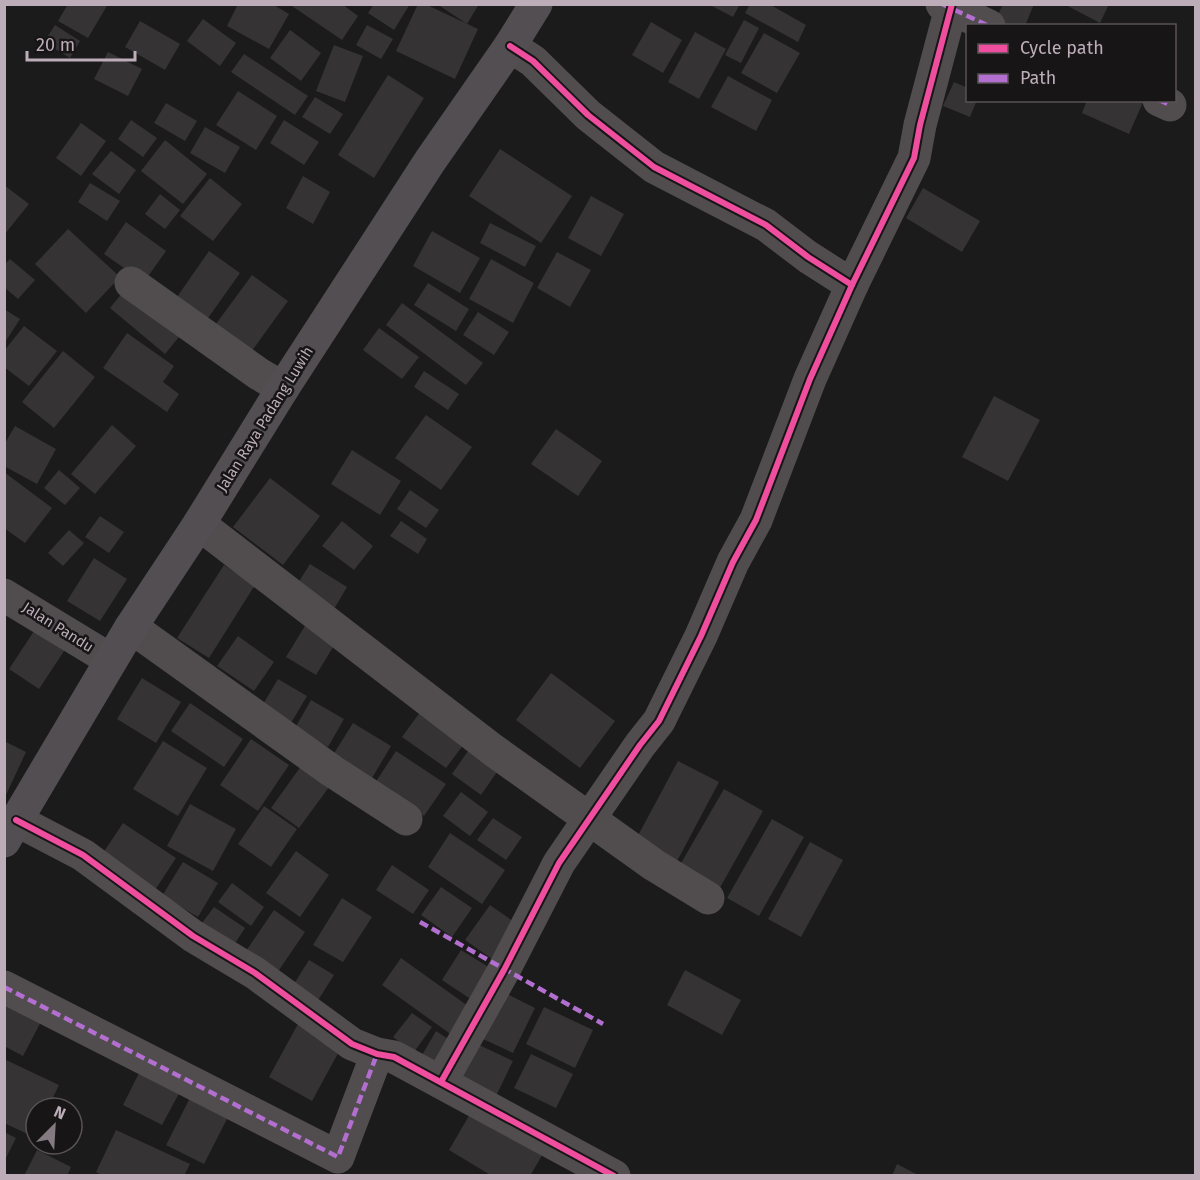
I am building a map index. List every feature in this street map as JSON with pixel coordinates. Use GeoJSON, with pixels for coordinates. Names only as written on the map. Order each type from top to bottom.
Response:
{"type":"FeatureCollection","features":[{"type":"Feature","properties":{"kind":"main road","name":"Jalan Raya Padang Luwih"},"geometry":{"type":"LineString","coordinates":[[10,830],[131,627],[200,525],[283,388],[430,160],[510,46],[536,4]]}},
{"type":"Feature","properties":{"kind":"street"},"geometry":{"type":"LineString","coordinates":[[441,1082],[504,970],[559,864],[640,745],[659,721],[701,636],[733,562],[756,520],[810,379],[852,285],[914,158],[948,6],[985,24]]}},
{"type":"Feature","properties":{"kind":"street"},"geometry":{"type":"LineString","coordinates":[[510,46],[533,61],[588,115],[654,167],[766,225],[808,257],[852,285]]}},
{"type":"Feature","properties":{"kind":"street"},"geometry":{"type":"LineString","coordinates":[[131,283],[259,374],[283,388]]}},
{"type":"Feature","properties":{"kind":"street"},"geometry":{"type":"LineString","coordinates":[[200,525],[493,750],[654,865],[708,898]]}},
{"type":"Feature","properties":{"kind":"street","name":"Jalan Pandu"},"geometry":{"type":"LineString","coordinates":[[4,595],[111,660]]}},
{"type":"Feature","properties":{"kind":"street"},"geometry":{"type":"LineString","coordinates":[[131,627],[332,771],[406,819]]}},
{"type":"Feature","properties":{"kind":"street"},"geometry":{"type":"LineString","coordinates":[[10,830],[83,855],[193,936],[255,973],[352,1044],[377,1054],[394,1057],[614,1176]]}},
{"type":"Feature","properties":{"kind":"street"},"geometry":{"type":"LineString","coordinates":[[4,987],[334,1166],[377,1054]]}},
{"type":"Feature","properties":{"kind":"building"},"geometry":{"type":"Polygon","coordinates":[[[68,4],[108,4],[88,38],[58,21],[68,4]]]}},
{"type":"Feature","properties":{"kind":"building"},"geometry":{"type":"Polygon","coordinates":[[[238,4],[272,4],[289,14],[269,49],[227,26],[238,4]]]}},
{"type":"Feature","properties":{"kind":"building"},"geometry":{"type":"Polygon","coordinates":[[[289,4],[342,4],[358,16],[342,40],[289,4]]]}},
{"type":"Feature","properties":{"kind":"building"},"geometry":{"type":"Polygon","coordinates":[[[374,4],[410,4],[394,30],[368,13],[374,4]]]}},
{"type":"Feature","properties":{"kind":"building"},"geometry":{"type":"Polygon","coordinates":[[[418,4],[425,4],[478,29],[455,79],[396,51],[418,4]]]}},
{"type":"Feature","properties":{"kind":"building"},"geometry":{"type":"Polygon","coordinates":[[[437,4],[479,4],[467,24],[437,4]]]}},
{"type":"Feature","properties":{"kind":"building"},"geometry":{"type":"Polygon","coordinates":[[[708,4],[740,4],[733,17],[708,4]]]}},
{"type":"Feature","properties":{"kind":"building"},"geometry":{"type":"Polygon","coordinates":[[[750,4],[769,4],[806,25],[798,42],[745,13],[750,4]]]}},
{"type":"Feature","properties":{"kind":"building"},"geometry":{"type":"Polygon","coordinates":[[[1003,4],[1034,4],[1026,24],[1002,24],[995,21],[1003,4]]]}},
{"type":"Feature","properties":{"kind":"building"},"geometry":{"type":"Polygon","coordinates":[[[1064,4],[1109,4],[1100,23],[1064,4]]]}},
{"type":"Feature","properties":{"kind":"building"},"geometry":{"type":"Polygon","coordinates":[[[203,19],[236,43],[220,66],[187,41],[203,19]]]}},
{"type":"Feature","properties":{"kind":"building"},"geometry":{"type":"Polygon","coordinates":[[[744,20],[759,28],[741,63],[725,55],[744,20]]]}},
{"type":"Feature","properties":{"kind":"building"},"geometry":{"type":"Polygon","coordinates":[[[140,21],[180,44],[165,70],[125,47],[140,21]]]}},
{"type":"Feature","properties":{"kind":"building"},"geometry":{"type":"Polygon","coordinates":[[[651,22],[682,40],[663,73],[632,55],[651,22]]]}},
{"type":"Feature","properties":{"kind":"building"},"geometry":{"type":"Polygon","coordinates":[[[55,25],[80,41],[70,58],[44,42],[55,25]]]}},
{"type":"Feature","properties":{"kind":"building"},"geometry":{"type":"Polygon","coordinates":[[[367,25],[393,39],[381,59],[356,45],[367,25]]]}},
{"type":"Feature","properties":{"kind":"building"},"geometry":{"type":"Polygon","coordinates":[[[290,30],[321,53],[301,81],[270,58],[290,30]]]}},
{"type":"Feature","properties":{"kind":"building"},"geometry":{"type":"Polygon","coordinates":[[[695,32],[726,49],[699,99],[668,82],[695,32]]]}},
{"type":"Feature","properties":{"kind":"building"},"geometry":{"type":"Polygon","coordinates":[[[764,33],[800,53],[777,93],[741,73],[764,33]]]}},
{"type":"Feature","properties":{"kind":"building"},"geometry":{"type":"Polygon","coordinates":[[[334,45],[363,56],[345,102],[316,91],[334,45]]]}},
{"type":"Feature","properties":{"kind":"building"},"geometry":{"type":"Polygon","coordinates":[[[108,52],[142,69],[128,96],[94,79],[108,52]]]}},
{"type":"Feature","properties":{"kind":"building"},"geometry":{"type":"Polygon","coordinates":[[[244,54],[308,96],[295,115],[231,72],[244,54]]]}},
{"type":"Feature","properties":{"kind":"building"},"geometry":{"type":"Polygon","coordinates":[[[388,75],[424,98],[374,178],[338,155],[388,75]]]}},
{"type":"Feature","properties":{"kind":"building"},"geometry":{"type":"Polygon","coordinates":[[[728,76],[772,100],[756,131],[711,107],[728,76]]]}},
{"type":"Feature","properties":{"kind":"building"},"geometry":{"type":"Polygon","coordinates":[[[954,82],[966,87],[966,102],[976,102],[970,117],[943,106],[954,82]]]}},
{"type":"Feature","properties":{"kind":"building"},"geometry":{"type":"Polygon","coordinates":[[[238,91],[277,116],[256,150],[216,125],[238,91]]]}},
{"type":"Feature","properties":{"kind":"building"},"geometry":{"type":"Polygon","coordinates":[[[315,97],[343,114],[330,134],[302,117],[315,97]]]}},
{"type":"Feature","properties":{"kind":"building"},"geometry":{"type":"Polygon","coordinates":[[[1086,102],[1143,102],[1129,134],[1082,113],[1086,102]]]}},
{"type":"Feature","properties":{"kind":"building"},"geometry":{"type":"Polygon","coordinates":[[[166,103],[197,121],[185,141],[154,123],[166,103]]]}},
{"type":"Feature","properties":{"kind":"building"},"geometry":{"type":"Polygon","coordinates":[[[131,120],[157,138],[143,157],[118,139],[131,120]]]}},
{"type":"Feature","properties":{"kind":"building"},"geometry":{"type":"Polygon","coordinates":[[[284,120],[319,142],[304,165],[270,143],[284,120]]]}},
{"type":"Feature","properties":{"kind":"building"},"geometry":{"type":"Polygon","coordinates":[[[81,123],[106,141],[81,176],[56,158],[81,123]]]}},
{"type":"Feature","properties":{"kind":"building"},"geometry":{"type":"Polygon","coordinates":[[[205,127],[240,147],[225,173],[190,153],[205,127]]]}},
{"type":"Feature","properties":{"kind":"building"},"geometry":{"type":"Polygon","coordinates":[[[165,140],[207,174],[183,204],[141,171],[165,140]]]}},
{"type":"Feature","properties":{"kind":"building"},"geometry":{"type":"Polygon","coordinates":[[[500,149],[572,196],[541,243],[469,196],[500,149]]]}},
{"type":"Feature","properties":{"kind":"building"},"geometry":{"type":"Polygon","coordinates":[[[111,151],[136,170],[119,194],[92,174],[111,151]]]}},
{"type":"Feature","properties":{"kind":"building"},"geometry":{"type":"Polygon","coordinates":[[[303,176],[330,192],[313,224],[286,208],[303,176]]]}},
{"type":"Feature","properties":{"kind":"building"},"geometry":{"type":"Polygon","coordinates":[[[210,178],[242,204],[213,241],[180,216],[210,178]]]}},
{"type":"Feature","properties":{"kind":"building"},"geometry":{"type":"Polygon","coordinates":[[[90,183],[120,201],[107,221],[78,202],[90,183]]]}},
{"type":"Feature","properties":{"kind":"building"},"geometry":{"type":"Polygon","coordinates":[[[4,185],[29,204],[4,235],[4,185]]]}},
{"type":"Feature","properties":{"kind":"building"},"geometry":{"type":"Polygon","coordinates":[[[923,188],[980,221],[962,252],[906,218],[923,188]]]}},
{"type":"Feature","properties":{"kind":"building"},"geometry":{"type":"Polygon","coordinates":[[[160,194],[180,210],[165,229],[145,214],[160,194]]]}},
{"type":"Feature","properties":{"kind":"building"},"geometry":{"type":"Polygon","coordinates":[[[591,196],[624,214],[601,256],[568,238],[591,196]]]}},
{"type":"Feature","properties":{"kind":"building"},"geometry":{"type":"Polygon","coordinates":[[[126,222],[166,251],[144,282],[104,254],[126,222]]]}},
{"type":"Feature","properties":{"kind":"building"},"geometry":{"type":"Polygon","coordinates":[[[490,223],[536,246],[525,267],[480,243],[490,223]]]}},
{"type":"Feature","properties":{"kind":"building"},"geometry":{"type":"Polygon","coordinates":[[[68,229],[120,277],[86,313],[35,264],[68,229]]]}},
{"type":"Feature","properties":{"kind":"building"},"geometry":{"type":"Polygon","coordinates":[[[432,231],[480,258],[460,293],[413,266],[432,231]]]}},
{"type":"Feature","properties":{"kind":"building"},"geometry":{"type":"Polygon","coordinates":[[[209,251],[240,273],[201,328],[170,307],[209,251]]]}},
{"type":"Feature","properties":{"kind":"building"},"geometry":{"type":"Polygon","coordinates":[[[557,252],[591,270],[570,307],[537,288],[557,252]]]}},
{"type":"Feature","properties":{"kind":"building"},"geometry":{"type":"Polygon","coordinates":[[[10,259],[35,280],[18,299],[4,287],[4,265],[10,259]]]}},
{"type":"Feature","properties":{"kind":"building"},"geometry":{"type":"Polygon","coordinates":[[[491,259],[534,283],[513,323],[469,299],[491,259]]]}},
{"type":"Feature","properties":{"kind":"building"},"geometry":{"type":"Polygon","coordinates":[[[252,275],[288,301],[246,359],[210,332],[252,275]]]}},
{"type":"Feature","properties":{"kind":"building"},"geometry":{"type":"Polygon","coordinates":[[[428,283],[469,309],[456,331],[414,305],[428,283]]]}},
{"type":"Feature","properties":{"kind":"building"},"geometry":{"type":"Polygon","coordinates":[[[128,286],[183,332],[165,354],[110,308],[128,286]]]}},
{"type":"Feature","properties":{"kind":"building"},"geometry":{"type":"Polygon","coordinates":[[[402,303],[483,363],[466,385],[386,325],[402,303]]]}},
{"type":"Feature","properties":{"kind":"building"},"geometry":{"type":"Polygon","coordinates":[[[4,309],[20,319],[4,344],[4,309]]]}},
{"type":"Feature","properties":{"kind":"building"},"geometry":{"type":"Polygon","coordinates":[[[478,312],[509,332],[494,355],[463,335],[478,312]]]}},
{"type":"Feature","properties":{"kind":"building"},"geometry":{"type":"Polygon","coordinates":[[[24,326],[57,351],[29,386],[4,367],[4,351],[24,326]]]}},
{"type":"Feature","properties":{"kind":"building"},"geometry":{"type":"Polygon","coordinates":[[[379,328],[419,357],[402,379],[363,350],[379,328]]]}},
{"type":"Feature","properties":{"kind":"building"},"geometry":{"type":"Polygon","coordinates":[[[127,333],[174,366],[163,382],[179,394],[167,412],[103,368],[127,333]]]}},
{"type":"Feature","properties":{"kind":"building"},"geometry":{"type":"Polygon","coordinates":[[[63,351],[95,377],[54,428],[22,402],[63,351]]]}},
{"type":"Feature","properties":{"kind":"building"},"geometry":{"type":"Polygon","coordinates":[[[424,371],[459,394],[448,410],[414,387],[424,371]]]}},
{"type":"Feature","properties":{"kind":"building"},"geometry":{"type":"Polygon","coordinates":[[[994,396],[1040,420],[1008,481],[962,457],[994,396]]]}},
{"type":"Feature","properties":{"kind":"building"},"geometry":{"type":"Polygon","coordinates":[[[426,415],[472,447],[441,490],[395,458],[426,415]]]}},
{"type":"Feature","properties":{"kind":"building"},"geometry":{"type":"Polygon","coordinates":[[[112,425],[136,446],[95,494],[71,474],[112,425]]]}},
{"type":"Feature","properties":{"kind":"building"},"geometry":{"type":"Polygon","coordinates":[[[15,426],[56,449],[37,484],[4,466],[4,445],[15,426]]]}},
{"type":"Feature","properties":{"kind":"building"},"geometry":{"type":"Polygon","coordinates":[[[556,429],[602,461],[578,496],[531,464],[556,429]]]}},
{"type":"Feature","properties":{"kind":"building"},"geometry":{"type":"Polygon","coordinates":[[[352,450],[401,481],[380,515],[331,484],[352,450]]]}},
{"type":"Feature","properties":{"kind":"building"},"geometry":{"type":"Polygon","coordinates":[[[59,470],[80,488],[65,505],[44,488],[59,470]]]}},
{"type":"Feature","properties":{"kind":"building"},"geometry":{"type":"Polygon","coordinates":[[[4,472],[52,508],[25,543],[4,528],[4,472]]]}},
{"type":"Feature","properties":{"kind":"building"},"geometry":{"type":"Polygon","coordinates":[[[270,478],[320,516],[283,565],[233,527],[270,478]]]}},
{"type":"Feature","properties":{"kind":"building"},"geometry":{"type":"Polygon","coordinates":[[[410,490],[439,510],[426,528],[397,509],[410,490]]]}},
{"type":"Feature","properties":{"kind":"building"},"geometry":{"type":"Polygon","coordinates":[[[100,516],[124,532],[109,553],[85,537],[100,516]]]}},
{"type":"Feature","properties":{"kind":"building"},"geometry":{"type":"Polygon","coordinates":[[[342,521],[373,546],[354,570],[322,546],[342,521]]]}},
{"type":"Feature","properties":{"kind":"building"},"geometry":{"type":"Polygon","coordinates":[[[401,521],[427,539],[418,554],[390,536],[401,521]]]}},
{"type":"Feature","properties":{"kind":"building"},"geometry":{"type":"Polygon","coordinates":[[[69,530],[84,543],[63,566],[48,553],[69,530]]]}},
{"type":"Feature","properties":{"kind":"building"},"geometry":{"type":"Polygon","coordinates":[[[94,558],[127,579],[100,621],[67,601],[94,558]]]}},
{"type":"Feature","properties":{"kind":"building"},"geometry":{"type":"Polygon","coordinates":[[[310,564],[347,587],[331,614],[293,591],[310,564]]]}},
{"type":"Feature","properties":{"kind":"building"},"geometry":{"type":"Polygon","coordinates":[[[224,565],[255,585],[209,658],[177,638],[224,565]]]}},
{"type":"Feature","properties":{"kind":"building"},"geometry":{"type":"Polygon","coordinates":[[[311,616],[341,634],[316,675],[286,657],[311,616]]]}},
{"type":"Feature","properties":{"kind":"building"},"geometry":{"type":"Polygon","coordinates":[[[38,625],[68,645],[39,689],[9,669],[38,625]]]}},
{"type":"Feature","properties":{"kind":"building"},"geometry":{"type":"Polygon","coordinates":[[[238,636],[274,662],[254,691],[217,666],[238,636]]]}},
{"type":"Feature","properties":{"kind":"building"},"geometry":{"type":"Polygon","coordinates":[[[551,673],[615,721],[580,768],[516,720],[551,673]]]}},
{"type":"Feature","properties":{"kind":"building"},"geometry":{"type":"Polygon","coordinates":[[[142,678],[181,702],[156,743],[117,719],[142,678]]]}},
{"type":"Feature","properties":{"kind":"building"},"geometry":{"type":"Polygon","coordinates":[[[278,679],[307,696],[291,723],[262,706],[278,679]]]}},
{"type":"Feature","properties":{"kind":"building"},"geometry":{"type":"Polygon","coordinates":[[[311,700],[344,719],[328,747],[295,728],[311,700]]]}},
{"type":"Feature","properties":{"kind":"building"},"geometry":{"type":"Polygon","coordinates":[[[190,703],[243,739],[224,767],[171,731],[190,703]]]}},
{"type":"Feature","properties":{"kind":"building"},"geometry":{"type":"Polygon","coordinates":[[[426,704],[470,736],[446,768],[402,737],[426,704]]]}},
{"type":"Feature","properties":{"kind":"building"},"geometry":{"type":"Polygon","coordinates":[[[353,723],[391,746],[372,778],[333,755],[353,723]]]}},
{"type":"Feature","properties":{"kind":"building"},"geometry":{"type":"Polygon","coordinates":[[[251,739],[289,765],[258,811],[220,785],[251,739]]]}},
{"type":"Feature","properties":{"kind":"building"},"geometry":{"type":"Polygon","coordinates":[[[4,741],[26,752],[6,795],[4,794],[4,741]]]}},
{"type":"Feature","properties":{"kind":"building"},"geometry":{"type":"Polygon","coordinates":[[[163,741],[207,768],[178,816],[133,789],[163,741]]]}},
{"type":"Feature","properties":{"kind":"building"},"geometry":{"type":"Polygon","coordinates":[[[475,741],[504,762],[481,795],[452,774],[475,741]]]}},
{"type":"Feature","properties":{"kind":"building"},"geometry":{"type":"Polygon","coordinates":[[[396,751],[446,784],[424,816],[375,783],[396,751]]]}},
{"type":"Feature","properties":{"kind":"building"},"geometry":{"type":"Polygon","coordinates":[[[678,761],[719,782],[675,865],[634,843],[678,761]]]}},
{"type":"Feature","properties":{"kind":"building"},"geometry":{"type":"Polygon","coordinates":[[[304,762],[332,783],[299,828],[271,808],[304,762]]]}},
{"type":"Feature","properties":{"kind":"building"},"geometry":{"type":"Polygon","coordinates":[[[724,789],[763,811],[717,893],[677,870],[724,789]]]}},
{"type":"Feature","properties":{"kind":"building"},"geometry":{"type":"Polygon","coordinates":[[[461,792],[488,812],[470,836],[443,816],[461,792]]]}},
{"type":"Feature","properties":{"kind":"building"},"geometry":{"type":"Polygon","coordinates":[[[190,804],[236,829],[213,871],[167,846],[190,804]]]}},
{"type":"Feature","properties":{"kind":"building"},"geometry":{"type":"Polygon","coordinates":[[[264,806],[297,829],[271,867],[238,844],[264,806]]]}},
{"type":"Feature","properties":{"kind":"building"},"geometry":{"type":"Polygon","coordinates":[[[493,818],[522,837],[506,860],[477,840],[493,818]]]}},
{"type":"Feature","properties":{"kind":"building"},"geometry":{"type":"Polygon","coordinates":[[[772,819],[804,837],[759,916],[727,898],[772,819]]]}},
{"type":"Feature","properties":{"kind":"building"},"geometry":{"type":"Polygon","coordinates":[[[123,823],[176,858],[155,890],[101,856],[123,823]]]}},
{"type":"Feature","properties":{"kind":"building"},"geometry":{"type":"Polygon","coordinates":[[[450,833],[505,870],[482,904],[428,867],[450,833]]]}},
{"type":"Feature","properties":{"kind":"building"},"geometry":{"type":"Polygon","coordinates":[[[810,842],[843,860],[801,937],[768,919],[810,842]]]}},
{"type":"Feature","properties":{"kind":"building"},"geometry":{"type":"Polygon","coordinates":[[[296,851],[329,875],[300,917],[266,893],[296,851]]]}},
{"type":"Feature","properties":{"kind":"building"},"geometry":{"type":"Polygon","coordinates":[[[183,862],[218,883],[198,917],[162,896],[183,862]]]}},
{"type":"Feature","properties":{"kind":"building"},"geometry":{"type":"Polygon","coordinates":[[[392,865],[429,890],[413,914],[376,890],[392,865]]]}},
{"type":"Feature","properties":{"kind":"building"},"geometry":{"type":"Polygon","coordinates":[[[232,883],[264,907],[251,926],[218,902],[232,883]]]}},
{"type":"Feature","properties":{"kind":"building"},"geometry":{"type":"Polygon","coordinates":[[[441,887],[472,908],[452,937],[421,915],[441,887]]]}},
{"type":"Feature","properties":{"kind":"building"},"geometry":{"type":"Polygon","coordinates":[[[342,898],[372,917],[343,962],[313,945],[342,898]]]}},
{"type":"Feature","properties":{"kind":"building"},"geometry":{"type":"Polygon","coordinates":[[[490,905],[517,924],[492,959],[465,940],[490,905]]]}},
{"type":"Feature","properties":{"kind":"building"},"geometry":{"type":"Polygon","coordinates":[[[214,907],[245,928],[234,945],[202,923],[214,907]]]}},
{"type":"Feature","properties":{"kind":"building"},"geometry":{"type":"Polygon","coordinates":[[[274,910],[305,932],[277,973],[246,951],[274,910]]]}},
{"type":"Feature","properties":{"kind":"building"},"geometry":{"type":"Polygon","coordinates":[[[461,950],[495,971],[475,1002],[442,980],[461,950]]]}},
{"type":"Feature","properties":{"kind":"building"},"geometry":{"type":"Polygon","coordinates":[[[401,958],[475,1011],[456,1038],[382,985],[401,958]]]}},
{"type":"Feature","properties":{"kind":"building"},"geometry":{"type":"Polygon","coordinates":[[[309,960],[334,975],[317,1002],[292,987],[309,960]]]}},
{"type":"Feature","properties":{"kind":"building"},"geometry":{"type":"Polygon","coordinates":[[[685,970],[741,1000],[722,1035],[667,1005],[685,970]]]}},
{"type":"Feature","properties":{"kind":"building"},"geometry":{"type":"Polygon","coordinates":[[[505,993],[535,1008],[513,1053],[483,1039],[505,993]]]}},
{"type":"Feature","properties":{"kind":"building"},"geometry":{"type":"Polygon","coordinates":[[[4,996],[44,1016],[23,1056],[4,1046],[4,996]]]}},
{"type":"Feature","properties":{"kind":"building"},"geometry":{"type":"Polygon","coordinates":[[[544,1007],[593,1030],[575,1068],[526,1044],[544,1007]]]}},
{"type":"Feature","properties":{"kind":"building"},"geometry":{"type":"Polygon","coordinates":[[[412,1013],[432,1027],[414,1052],[393,1037],[412,1013]]]}},
{"type":"Feature","properties":{"kind":"building"},"geometry":{"type":"Polygon","coordinates":[[[299,1022],[342,1046],[312,1101],[269,1077],[299,1022]]]}},
{"type":"Feature","properties":{"kind":"building"},"geometry":{"type":"Polygon","coordinates":[[[436,1031],[459,1046],[441,1076],[418,1062],[436,1031]]]}},
{"type":"Feature","properties":{"kind":"building"},"geometry":{"type":"Polygon","coordinates":[[[475,1043],[513,1061],[496,1096],[458,1078],[475,1043]]]}},
{"type":"Feature","properties":{"kind":"building"},"geometry":{"type":"Polygon","coordinates":[[[531,1054],[573,1074],[556,1108],[514,1088],[531,1054]]]}},
{"type":"Feature","properties":{"kind":"building"},"geometry":{"type":"Polygon","coordinates":[[[4,1059],[59,1085],[54,1096],[24,1096],[24,1132],[4,1123],[4,1059]]]}},
{"type":"Feature","properties":{"kind":"building"},"geometry":{"type":"Polygon","coordinates":[[[143,1065],[183,1086],[162,1125],[123,1105],[143,1065]]]}},
{"type":"Feature","properties":{"kind":"building"},"geometry":{"type":"Polygon","coordinates":[[[190,1098],[228,1117],[204,1164],[166,1145],[190,1098]]]}},
{"type":"Feature","properties":{"kind":"building"},"geometry":{"type":"Polygon","coordinates":[[[477,1102],[548,1145],[530,1176],[492,1176],[449,1150],[477,1102]]]}},
{"type":"Feature","properties":{"kind":"building"},"geometry":{"type":"Polygon","coordinates":[[[116,1130],[190,1164],[184,1176],[103,1176],[96,1172],[116,1130]]]}},
{"type":"Feature","properties":{"kind":"building"},"geometry":{"type":"Polygon","coordinates":[[[4,1132],[16,1138],[4,1162],[4,1132]]]}},
{"type":"Feature","properties":{"kind":"building"},"geometry":{"type":"Polygon","coordinates":[[[34,1156],[49,1156],[71,1167],[67,1176],[24,1176],[34,1156]]]}},
{"type":"Feature","properties":{"kind":"building"},"geometry":{"type":"Polygon","coordinates":[[[897,1164],[920,1176],[892,1176],[897,1164]]]}},
{"type":"Feature","properties":{"kind":"marked path"},"geometry":{"type":"LineString","coordinates":[[942,4],[985,24]]}},
{"type":"Feature","properties":{"kind":"marked path"},"geometry":{"type":"LineString","coordinates":[[1163,102],[1170,105]]}},
{"type":"Feature","properties":{"kind":"marked path"},"geometry":{"type":"LineString","coordinates":[[420,922],[603,1024]]}},
{"type":"Feature","properties":{"kind":"marked path"},"geometry":{"type":"LineString","coordinates":[[4,987],[338,1157],[377,1054]]}},
{"type":"Feature","properties":{"kind":"cycle path"},"geometry":{"type":"LineString","coordinates":[[510,46],[533,61],[588,115],[654,167],[766,225],[808,257],[852,285],[914,158],[920,125],[952,4]]}},
{"type":"Feature","properties":{"kind":"cycle path"},"geometry":{"type":"LineString","coordinates":[[441,1082],[504,970],[559,863],[659,721],[701,636],[733,562],[756,520],[810,379],[852,285]]}},
{"type":"Feature","properties":{"kind":"cycle path"},"geometry":{"type":"LineString","coordinates":[[16,820],[83,855],[193,936],[255,973],[352,1044],[377,1054],[394,1057],[614,1176]]}}]}
